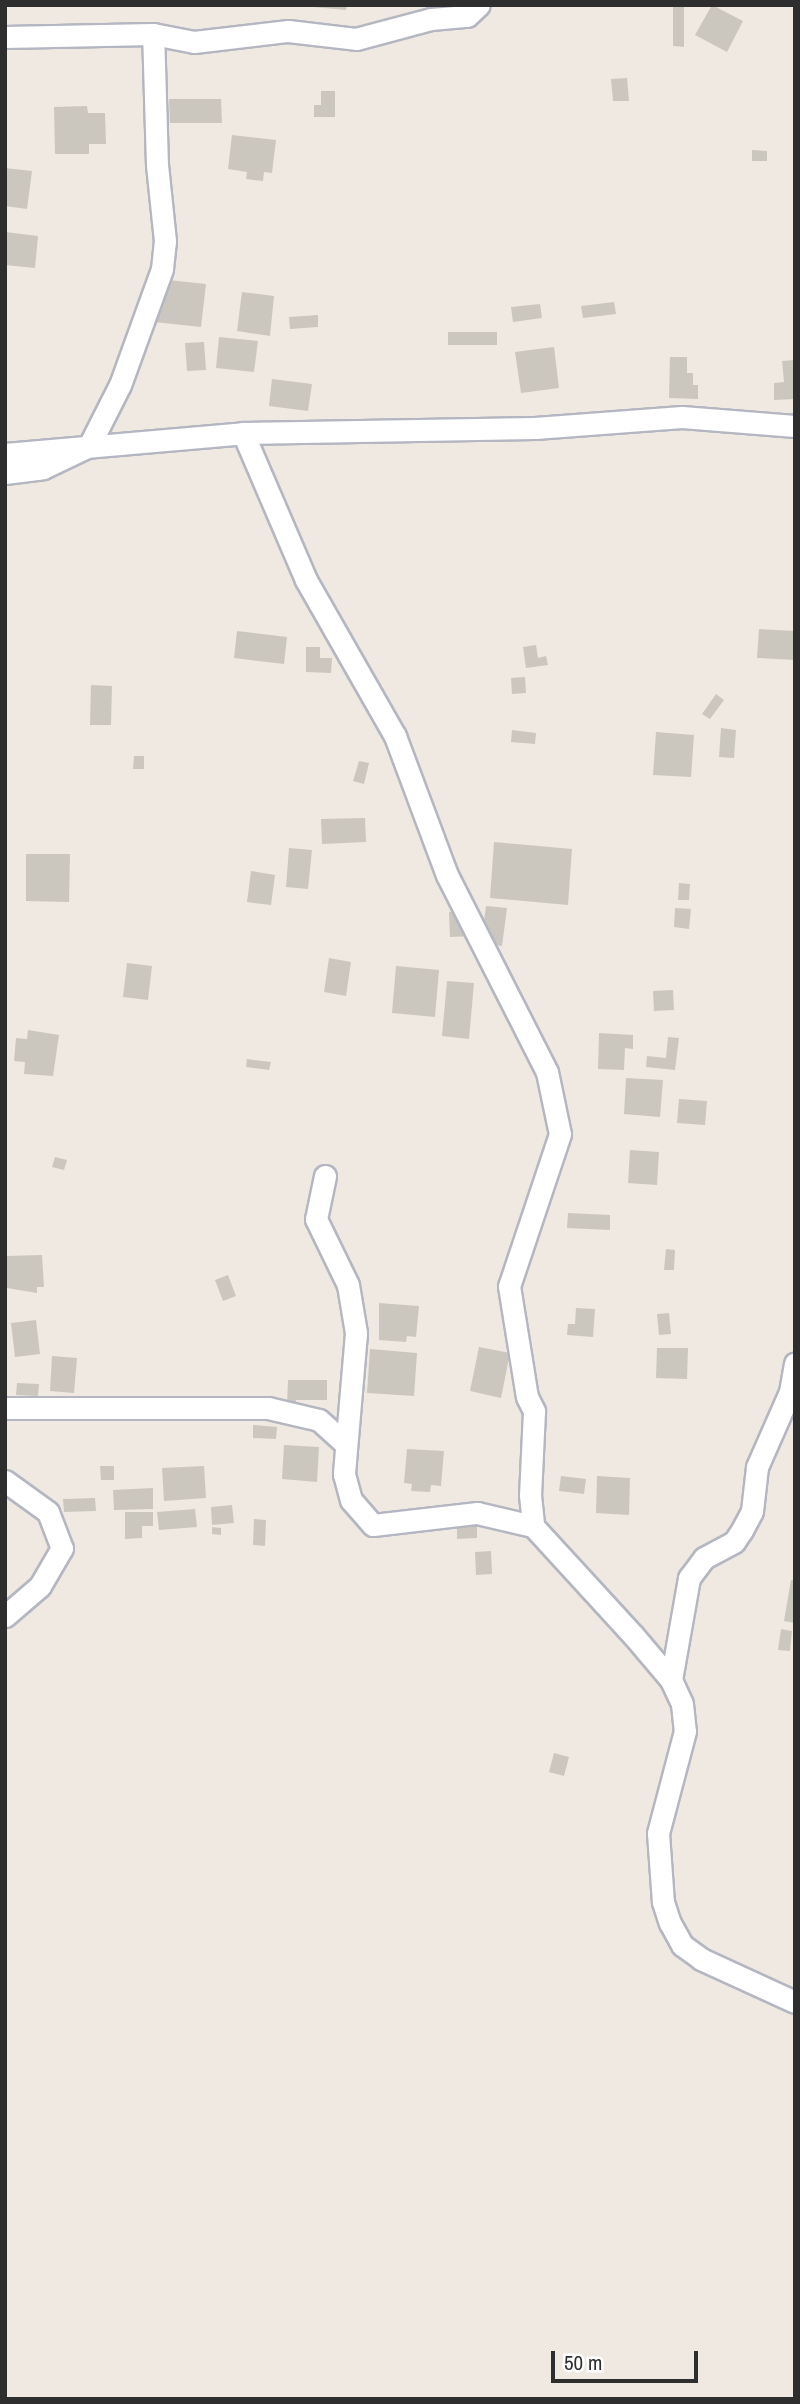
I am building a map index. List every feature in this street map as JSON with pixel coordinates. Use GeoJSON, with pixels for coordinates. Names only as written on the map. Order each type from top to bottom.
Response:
{"type":"FeatureCollection","features":[{"type":"Feature","properties":{"kind":"street"},"geometry":{"type":"LineString","coordinates":[[5,37],[153,34],[194,42],[288,31],[356,39],[431,19],[458,18],[479,5]]}},
{"type":"Feature","properties":{"kind":"street"},"geometry":{"type":"LineString","coordinates":[[5,473],[43,468],[89,446],[120,385],[162,269],[165,242],[156,154],[153,34]]}},
{"type":"Feature","properties":{"kind":"street"},"geometry":{"type":"LineString","coordinates":[[5,454],[243,433],[535,428],[682,417],[795,426]]}},
{"type":"Feature","properties":{"kind":"street"},"geometry":{"type":"LineString","coordinates":[[243,433],[306,580],[395,736],[447,875],[547,1072],[560,1134],[509,1286],[527,1397],[534,1411],[530,1494],[533,1526]]}},
{"type":"Feature","properties":{"kind":"street"},"geometry":{"type":"LineString","coordinates":[[325,1176],[316,1219],[348,1285],[356,1333],[344,1474],[351,1500],[373,1525],[477,1513],[533,1526],[671,1680],[682,1704],[685,1731],[658,1833],[663,1902],[670,1923],[682,1944],[701,1959],[795,2002]]}},
{"type":"Feature","properties":{"kind":"street"},"geometry":{"type":"LineString","coordinates":[[671,1680],[689,1578],[704,1558],[734,1542],[752,1511],[757,1467],[790,1392],[795,1363]]}},
{"type":"Feature","properties":{"kind":"street"},"geometry":{"type":"LineString","coordinates":[[5,1408],[268,1408],[319,1420],[346,1444]]}},
{"type":"Feature","properties":{"kind":"street"},"geometry":{"type":"LineString","coordinates":[[5,1481],[48,1512],[62,1548],[40,1586],[5,1616]]}},
{"type":"Feature","properties":{"kind":"building"},"geometry":{"type":"Polygon","coordinates":[[[292,5],[347,5],[346,10],[292,5]]]}},
{"type":"Feature","properties":{"kind":"building"},"geometry":{"type":"Polygon","coordinates":[[[673,5],[684,5],[684,47],[673,46],[673,5]]]}},
{"type":"Feature","properties":{"kind":"building"},"geometry":{"type":"Polygon","coordinates":[[[712,5],[743,21],[727,52],[695,35],[712,5]]]}},
{"type":"Feature","properties":{"kind":"building"},"geometry":{"type":"Polygon","coordinates":[[[627,78],[629,101],[613,101],[611,79],[627,78]]]}},
{"type":"Feature","properties":{"kind":"building"},"geometry":{"type":"Polygon","coordinates":[[[321,91],[335,91],[335,117],[314,117],[314,105],[321,105],[321,91]]]}},
{"type":"Feature","properties":{"kind":"building"},"geometry":{"type":"Polygon","coordinates":[[[169,99],[221,99],[222,123],[170,123],[169,99]]]}},
{"type":"Feature","properties":{"kind":"building"},"geometry":{"type":"Polygon","coordinates":[[[87,106],[88,113],[105,113],[106,144],[89,144],[89,154],[55,154],[54,107],[87,106]]]}},
{"type":"Feature","properties":{"kind":"building"},"geometry":{"type":"Polygon","coordinates":[[[232,135],[276,140],[272,173],[264,172],[263,181],[246,179],[247,172],[228,169],[232,135]]]}},
{"type":"Feature","properties":{"kind":"building"},"geometry":{"type":"Polygon","coordinates":[[[752,150],[767,151],[767,161],[752,161],[752,150]]]}},
{"type":"Feature","properties":{"kind":"building"},"geometry":{"type":"Polygon","coordinates":[[[5,168],[32,171],[27,209],[5,206],[5,168]]]}},
{"type":"Feature","properties":{"kind":"building"},"geometry":{"type":"Polygon","coordinates":[[[5,232],[38,236],[35,268],[5,265],[5,232]]]}},
{"type":"Feature","properties":{"kind":"building"},"geometry":{"type":"Polygon","coordinates":[[[159,279],[206,284],[201,327],[154,322],[159,279]]]}},
{"type":"Feature","properties":{"kind":"building"},"geometry":{"type":"Polygon","coordinates":[[[242,292],[274,296],[270,336],[237,331],[242,292]]]}},
{"type":"Feature","properties":{"kind":"building"},"geometry":{"type":"Polygon","coordinates":[[[614,302],[616,314],[583,318],[581,306],[614,302]]]}},
{"type":"Feature","properties":{"kind":"building"},"geometry":{"type":"Polygon","coordinates":[[[540,304],[542,318],[513,322],[511,307],[540,304]]]}},
{"type":"Feature","properties":{"kind":"building"},"geometry":{"type":"Polygon","coordinates":[[[318,315],[318,327],[290,329],[289,317],[318,315]]]}},
{"type":"Feature","properties":{"kind":"building"},"geometry":{"type":"Polygon","coordinates":[[[448,332],[497,332],[497,345],[448,345],[448,332]]]}},
{"type":"Feature","properties":{"kind":"building"},"geometry":{"type":"Polygon","coordinates":[[[219,337],[258,341],[254,372],[216,368],[219,337]]]}},
{"type":"Feature","properties":{"kind":"building"},"geometry":{"type":"Polygon","coordinates":[[[204,342],[206,370],[187,371],[185,343],[204,342]]]}},
{"type":"Feature","properties":{"kind":"building"},"geometry":{"type":"Polygon","coordinates":[[[554,347],[559,388],[521,393],[515,352],[554,347]]]}},
{"type":"Feature","properties":{"kind":"building"},"geometry":{"type":"Polygon","coordinates":[[[670,357],[687,357],[687,373],[693,373],[693,385],[698,385],[698,399],[669,398],[670,357]]]}},
{"type":"Feature","properties":{"kind":"building"},"geometry":{"type":"Polygon","coordinates":[[[795,360],[795,399],[774,400],[774,383],[784,382],[782,361],[795,360]]]}},
{"type":"Feature","properties":{"kind":"building"},"geometry":{"type":"Polygon","coordinates":[[[272,379],[312,384],[308,411],[269,406],[272,379]]]}},
{"type":"Feature","properties":{"kind":"building"},"geometry":{"type":"Polygon","coordinates":[[[759,629],[795,631],[795,660],[757,658],[759,629]]]}},
{"type":"Feature","properties":{"kind":"building"},"geometry":{"type":"Polygon","coordinates":[[[237,631],[287,637],[284,664],[234,658],[237,631]]]}},
{"type":"Feature","properties":{"kind":"building"},"geometry":{"type":"Polygon","coordinates":[[[536,645],[538,658],[546,656],[548,665],[526,668],[523,647],[536,645]]]}},
{"type":"Feature","properties":{"kind":"building"},"geometry":{"type":"Polygon","coordinates":[[[306,647],[320,647],[320,658],[332,658],[331,673],[306,672],[306,647]]]}},
{"type":"Feature","properties":{"kind":"building"},"geometry":{"type":"Polygon","coordinates":[[[525,677],[526,693],[512,694],[511,678],[525,677]]]}},
{"type":"Feature","properties":{"kind":"building"},"geometry":{"type":"Polygon","coordinates":[[[91,685],[112,686],[111,725],[90,725],[91,685]]]}},
{"type":"Feature","properties":{"kind":"building"},"geometry":{"type":"Polygon","coordinates":[[[716,694],[724,700],[710,719],[702,714],[716,694]]]}},
{"type":"Feature","properties":{"kind":"building"},"geometry":{"type":"Polygon","coordinates":[[[721,728],[736,730],[734,758],[719,757],[721,728]]]}},
{"type":"Feature","properties":{"kind":"building"},"geometry":{"type":"Polygon","coordinates":[[[512,730],[536,733],[535,744],[511,742],[512,730]]]}},
{"type":"Feature","properties":{"kind":"building"},"geometry":{"type":"Polygon","coordinates":[[[656,732],[694,735],[691,777],[653,775],[656,732]]]}},
{"type":"Feature","properties":{"kind":"building"},"geometry":{"type":"Polygon","coordinates":[[[134,756],[144,756],[144,769],[133,769],[134,756]]]}},
{"type":"Feature","properties":{"kind":"building"},"geometry":{"type":"Polygon","coordinates":[[[359,761],[369,763],[364,784],[353,781],[359,761]]]}},
{"type":"Feature","properties":{"kind":"building"},"geometry":{"type":"Polygon","coordinates":[[[365,818],[366,842],[322,844],[321,819],[365,818]]]}},
{"type":"Feature","properties":{"kind":"building"},"geometry":{"type":"Polygon","coordinates":[[[494,842],[572,849],[568,905],[490,898],[494,842]]]}},
{"type":"Feature","properties":{"kind":"building"},"geometry":{"type":"Polygon","coordinates":[[[289,848],[312,850],[308,889],[286,887],[289,848]]]}},
{"type":"Feature","properties":{"kind":"building"},"geometry":{"type":"Polygon","coordinates":[[[26,854],[70,854],[69,902],[26,901],[26,854]]]}},
{"type":"Feature","properties":{"kind":"building"},"geometry":{"type":"Polygon","coordinates":[[[251,871],[275,875],[271,905],[247,902],[251,871]]]}},
{"type":"Feature","properties":{"kind":"building"},"geometry":{"type":"Polygon","coordinates":[[[679,883],[690,884],[689,900],[678,900],[679,883]]]}},
{"type":"Feature","properties":{"kind":"building"},"geometry":{"type":"Polygon","coordinates":[[[486,906],[507,908],[502,946],[481,943],[486,906]]]}},
{"type":"Feature","properties":{"kind":"building"},"geometry":{"type":"Polygon","coordinates":[[[675,908],[691,909],[689,929],[674,927],[675,908]]]}},
{"type":"Feature","properties":{"kind":"building"},"geometry":{"type":"Polygon","coordinates":[[[474,911],[474,936],[450,937],[449,912],[474,911]]]}},
{"type":"Feature","properties":{"kind":"building"},"geometry":{"type":"Polygon","coordinates":[[[329,958],[351,962],[346,996],[324,992],[329,958]]]}},
{"type":"Feature","properties":{"kind":"building"},"geometry":{"type":"Polygon","coordinates":[[[127,963],[152,966],[148,1000],[123,997],[127,963]]]}},
{"type":"Feature","properties":{"kind":"building"},"geometry":{"type":"Polygon","coordinates":[[[396,966],[439,970],[435,1017],[392,1013],[396,966]]]}},
{"type":"Feature","properties":{"kind":"building"},"geometry":{"type":"Polygon","coordinates":[[[447,981],[474,983],[469,1039],[442,1036],[447,981]]]}},
{"type":"Feature","properties":{"kind":"building"},"geometry":{"type":"Polygon","coordinates":[[[673,990],[674,1010],[654,1011],[653,991],[673,990]]]}},
{"type":"Feature","properties":{"kind":"building"},"geometry":{"type":"Polygon","coordinates":[[[28,1030],[59,1035],[53,1076],[24,1074],[25,1062],[14,1061],[16,1038],[27,1039],[28,1030]]]}},
{"type":"Feature","properties":{"kind":"building"},"geometry":{"type":"Polygon","coordinates":[[[599,1033],[633,1035],[633,1049],[625,1048],[624,1070],[598,1069],[599,1033]]]}},
{"type":"Feature","properties":{"kind":"building"},"geometry":{"type":"Polygon","coordinates":[[[668,1037],[679,1038],[675,1070],[646,1067],[647,1056],[666,1058],[668,1037]]]}},
{"type":"Feature","properties":{"kind":"building"},"geometry":{"type":"Polygon","coordinates":[[[247,1059],[271,1062],[269,1070],[246,1067],[247,1059]]]}},
{"type":"Feature","properties":{"kind":"building"},"geometry":{"type":"Polygon","coordinates":[[[626,1078],[663,1080],[660,1117],[624,1114],[626,1078]]]}},
{"type":"Feature","properties":{"kind":"building"},"geometry":{"type":"Polygon","coordinates":[[[679,1099],[707,1101],[705,1125],[677,1123],[679,1099]]]}},
{"type":"Feature","properties":{"kind":"building"},"geometry":{"type":"Polygon","coordinates":[[[630,1150],[659,1152],[657,1185],[628,1183],[630,1150]]]}},
{"type":"Feature","properties":{"kind":"building"},"geometry":{"type":"Polygon","coordinates":[[[55,1157],[67,1160],[64,1170],[52,1167],[55,1157]]]}},
{"type":"Feature","properties":{"kind":"building"},"geometry":{"type":"Polygon","coordinates":[[[568,1213],[610,1215],[610,1230],[567,1228],[568,1213]]]}},
{"type":"Feature","properties":{"kind":"building"},"geometry":{"type":"Polygon","coordinates":[[[666,1249],[675,1250],[674,1270],[664,1270],[666,1249]]]}},
{"type":"Feature","properties":{"kind":"building"},"geometry":{"type":"Polygon","coordinates":[[[42,1255],[44,1287],[37,1287],[37,1293],[7,1288],[6,1256],[42,1255]]]}},
{"type":"Feature","properties":{"kind":"building"},"geometry":{"type":"Polygon","coordinates":[[[228,1275],[236,1296],[223,1301],[215,1280],[228,1275]]]}},
{"type":"Feature","properties":{"kind":"building"},"geometry":{"type":"Polygon","coordinates":[[[379,1303],[419,1306],[416,1337],[407,1336],[406,1342],[379,1340],[379,1303]]]}},
{"type":"Feature","properties":{"kind":"building"},"geometry":{"type":"Polygon","coordinates":[[[576,1308],[595,1309],[593,1337],[567,1335],[568,1324],[575,1324],[576,1308]]]}},
{"type":"Feature","properties":{"kind":"building"},"geometry":{"type":"Polygon","coordinates":[[[669,1313],[671,1334],[659,1335],[657,1314],[669,1313]]]}},
{"type":"Feature","properties":{"kind":"building"},"geometry":{"type":"Polygon","coordinates":[[[36,1320],[40,1354],[15,1357],[11,1323],[36,1320]]]}},
{"type":"Feature","properties":{"kind":"building"},"geometry":{"type":"Polygon","coordinates":[[[479,1347],[510,1353],[501,1398],[470,1391],[479,1347]]]}},
{"type":"Feature","properties":{"kind":"building"},"geometry":{"type":"Polygon","coordinates":[[[657,1348],[688,1348],[687,1379],[656,1378],[657,1348]]]}},
{"type":"Feature","properties":{"kind":"building"},"geometry":{"type":"Polygon","coordinates":[[[370,1349],[417,1353],[414,1396],[367,1393],[370,1349]]]}},
{"type":"Feature","properties":{"kind":"building"},"geometry":{"type":"Polygon","coordinates":[[[52,1356],[77,1358],[74,1393],[50,1391],[52,1356]]]}},
{"type":"Feature","properties":{"kind":"building"},"geometry":{"type":"Polygon","coordinates":[[[288,1380],[327,1380],[327,1400],[296,1400],[296,1406],[287,1406],[288,1380]]]}},
{"type":"Feature","properties":{"kind":"building"},"geometry":{"type":"Polygon","coordinates":[[[17,1383],[39,1384],[38,1396],[16,1395],[17,1383]]]}},
{"type":"Feature","properties":{"kind":"building"},"geometry":{"type":"Polygon","coordinates":[[[253,1425],[277,1427],[276,1439],[253,1438],[253,1425]]]}},
{"type":"Feature","properties":{"kind":"building"},"geometry":{"type":"Polygon","coordinates":[[[284,1445],[319,1447],[317,1482],[282,1479],[284,1445]]]}},
{"type":"Feature","properties":{"kind":"building"},"geometry":{"type":"Polygon","coordinates":[[[407,1449],[444,1451],[441,1486],[431,1485],[430,1492],[411,1491],[412,1484],[404,1483],[407,1449]]]}},
{"type":"Feature","properties":{"kind":"building"},"geometry":{"type":"Polygon","coordinates":[[[100,1466],[114,1466],[114,1480],[101,1480],[100,1466]]]}},
{"type":"Feature","properties":{"kind":"building"},"geometry":{"type":"Polygon","coordinates":[[[204,1466],[206,1498],[164,1501],[162,1468],[204,1466]]]}},
{"type":"Feature","properties":{"kind":"building"},"geometry":{"type":"Polygon","coordinates":[[[561,1476],[586,1479],[584,1494],[559,1491],[561,1476]]]}},
{"type":"Feature","properties":{"kind":"building"},"geometry":{"type":"Polygon","coordinates":[[[597,1476],[630,1478],[629,1515],[596,1513],[597,1476]]]}},
{"type":"Feature","properties":{"kind":"building"},"geometry":{"type":"Polygon","coordinates":[[[153,1488],[153,1509],[114,1510],[113,1490],[153,1488]]]}},
{"type":"Feature","properties":{"kind":"building"},"geometry":{"type":"Polygon","coordinates":[[[95,1498],[96,1511],[64,1512],[63,1499],[95,1498]]]}},
{"type":"Feature","properties":{"kind":"building"},"geometry":{"type":"Polygon","coordinates":[[[232,1505],[234,1523],[212,1525],[211,1507],[232,1505]]]}},
{"type":"Feature","properties":{"kind":"building"},"geometry":{"type":"Polygon","coordinates":[[[195,1509],[197,1527],[159,1530],[157,1512],[195,1509]]]}},
{"type":"Feature","properties":{"kind":"building"},"geometry":{"type":"Polygon","coordinates":[[[125,1512],[153,1512],[153,1526],[142,1526],[142,1538],[125,1539],[125,1512]]]}},
{"type":"Feature","properties":{"kind":"building"},"geometry":{"type":"Polygon","coordinates":[[[254,1519],[266,1520],[265,1546],[253,1545],[254,1519]]]}},
{"type":"Feature","properties":{"kind":"building"},"geometry":{"type":"Polygon","coordinates":[[[457,1525],[477,1525],[477,1538],[457,1539],[457,1525]]]}},
{"type":"Feature","properties":{"kind":"building"},"geometry":{"type":"Polygon","coordinates":[[[212,1527],[221,1528],[221,1535],[212,1534],[212,1527]]]}},
{"type":"Feature","properties":{"kind":"building"},"geometry":{"type":"Polygon","coordinates":[[[491,1551],[492,1574],[476,1575],[475,1552],[491,1551]]]}},
{"type":"Feature","properties":{"kind":"building"},"geometry":{"type":"Polygon","coordinates":[[[791,1580],[795,1580],[795,1623],[784,1621],[791,1580]]]}},
{"type":"Feature","properties":{"kind":"building"},"geometry":{"type":"Polygon","coordinates":[[[781,1629],[792,1631],[790,1651],[778,1650],[781,1629]]]}},
{"type":"Feature","properties":{"kind":"building"},"geometry":{"type":"Polygon","coordinates":[[[554,1753],[569,1757],[564,1776],[549,1772],[554,1753]]]}}]}
